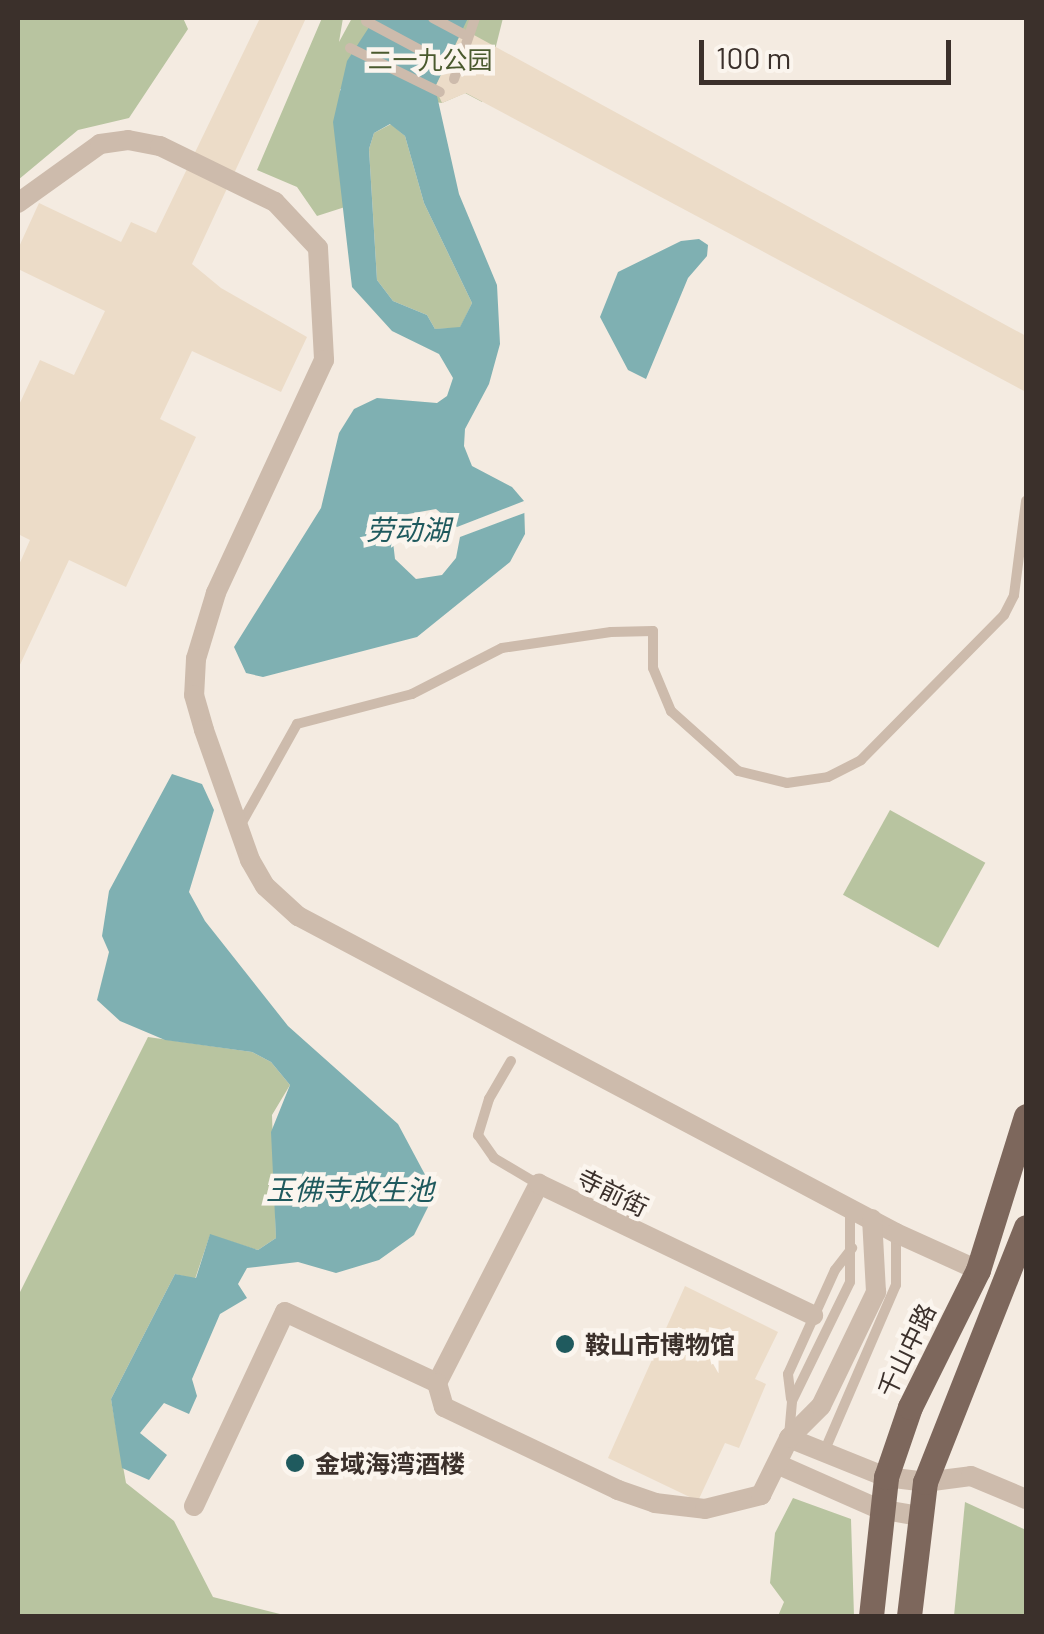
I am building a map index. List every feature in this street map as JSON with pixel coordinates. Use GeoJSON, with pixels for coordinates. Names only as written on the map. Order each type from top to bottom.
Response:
{"type":"FeatureCollection","features":[{"type":"Feature","properties":{"kind":"main road","name":"千山中路"},"geometry":{"type":"LineString","coordinates":[[871,1616],[886,1477],[910,1406],[978,1270],[1026,1116]]}},
{"type":"Feature","properties":{"kind":"main road"},"geometry":{"type":"LineString","coordinates":[[909,1616],[925,1482],[1026,1227]]}},
{"type":"Feature","properties":{"kind":"street"},"geometry":{"type":"LineString","coordinates":[[18,203],[100,144],[128,140],[160,146],[275,202],[318,248],[324,360],[216,592],[196,660],[194,695],[239,827],[265,886],[298,916],[896,1233],[978,1270]]}},
{"type":"Feature","properties":{"kind":"street","name":"寺前街"},"geometry":{"type":"LineString","coordinates":[[437,1383],[539,1184],[822,1319]]}},
{"type":"Feature","properties":{"kind":"street"},"geometry":{"type":"LineString","coordinates":[[194,1506],[285,1312],[437,1383],[444,1407],[655,1503],[705,1508],[762,1495],[789,1438],[821,1406],[876,1292],[872,1219]]}},
{"type":"Feature","properties":{"kind":"street"},"geometry":{"type":"LineString","coordinates":[[789,1438],[886,1477],[925,1482],[971,1476],[1026,1499]]}},
{"type":"Feature","properties":{"kind":"street"},"geometry":{"type":"LineString","coordinates":[[776,1464],[880,1508],[918,1516]]}},
{"type":"Feature","properties":{"kind":"lane"},"geometry":{"type":"LineString","coordinates":[[433,18],[463,34]]}},
{"type":"Feature","properties":{"kind":"lane"},"geometry":{"type":"LineString","coordinates":[[454,79],[475,18]]}},
{"type":"Feature","properties":{"kind":"lane"},"geometry":{"type":"LineString","coordinates":[[366,20],[450,66]]}},
{"type":"Feature","properties":{"kind":"lane"},"geometry":{"type":"LineString","coordinates":[[350,48],[440,92]]}},
{"type":"Feature","properties":{"kind":"lane"},"geometry":{"type":"LineString","coordinates":[[239,827],[298,724],[412,694],[502,648],[611,632],[652,631],[653,668],[671,711],[738,772],[787,783],[828,777],[861,760],[1004,615],[1014,595],[1026,501]]}},
{"type":"Feature","properties":{"kind":"lane"},"geometry":{"type":"LineString","coordinates":[[511,1061],[488,1099],[478,1136],[494,1158],[539,1184]]}},
{"type":"Feature","properties":{"kind":"lane"},"geometry":{"type":"LineString","coordinates":[[789,1438],[792,1400],[788,1374],[850,1282],[850,1206]]}},
{"type":"Feature","properties":{"kind":"lane"},"geometry":{"type":"LineString","coordinates":[[824,1452],[896,1284],[896,1233]]}},
{"type":"Feature","properties":{"kind":"lane"},"geometry":{"type":"LineString","coordinates":[[792,1400],[853,1247]]}},
{"type":"Feature","properties":{"kind":"lane"},"geometry":{"type":"LineString","coordinates":[[822,1319],[856,1334]]}},
{"type":"Feature","properties":{"kind":"green space"},"geometry":{"type":"Polygon","coordinates":[[[18,18],[183,18],[188,29],[129,118],[78,130],[18,180],[18,18]]]}},
{"type":"Feature","properties":{"kind":"green space","name":"二一九公园"},"geometry":{"type":"Polygon","coordinates":[[[322,18],[343,18],[339,42],[352,18],[503,18],[482,102],[465,93],[442,103],[340,89],[345,207],[317,216],[297,187],[257,170],[322,18]]]}},
{"type":"Feature","properties":{"kind":"green space"},"geometry":{"type":"Polygon","coordinates":[[[391,124],[405,136],[424,203],[472,303],[460,328],[435,329],[427,315],[393,301],[377,280],[369,149],[374,133],[391,124]]]}},
{"type":"Feature","properties":{"kind":"green space"},"geometry":{"type":"Polygon","coordinates":[[[890,810],[985,863],[938,948],[843,895],[890,810]]]}},
{"type":"Feature","properties":{"kind":"green space"},"geometry":{"type":"Polygon","coordinates":[[[148,1037],[252,1052],[271,1062],[290,1085],[272,1115],[276,1238],[258,1250],[210,1235],[195,1279],[175,1274],[111,1399],[126,1483],[174,1521],[213,1597],[288,1616],[18,1616],[18,1296],[148,1037]]]}},
{"type":"Feature","properties":{"kind":"green space"},"geometry":{"type":"Polygon","coordinates":[[[793,1498],[851,1519],[854,1616],[778,1616],[784,1602],[770,1583],[775,1533],[793,1498]]]}},
{"type":"Feature","properties":{"kind":"green space"},"geometry":{"type":"Polygon","coordinates":[[[965,1502],[1026,1530],[1026,1616],[954,1616],[965,1502]]]}},
{"type":"Feature","properties":{"kind":"shaded area"},"geometry":{"type":"Polygon","coordinates":[[[260,18],[306,18],[192,264],[221,288],[307,337],[281,392],[192,351],[160,419],[196,437],[126,587],[69,560],[18,669],[18,567],[30,540],[18,534],[18,407],[40,360],[74,375],[105,311],[18,269],[18,249],[39,203],[121,242],[131,222],[156,233],[260,18]]]}},
{"type":"Feature","properties":{"kind":"shaded area"},"geometry":{"type":"Polygon","coordinates":[[[463,29],[1026,336],[1026,392],[466,93],[442,103],[435,87],[463,29]]]}},
{"type":"Feature","properties":{"kind":"shaded area"},"geometry":{"type":"Polygon","coordinates":[[[685,1286],[778,1332],[755,1379],[766,1384],[739,1448],[725,1443],[698,1501],[608,1458],[685,1286]]]}},
{"type":"Feature","properties":{"kind":"water","name":"劳动湖"},"geometry":{"type":"Polygon","coordinates":[[[375,18],[468,18],[435,87],[459,194],[497,285],[500,344],[489,384],[465,429],[464,446],[472,466],[512,487],[524,501],[525,534],[510,562],[417,637],[263,677],[246,673],[234,647],[321,508],[339,433],[354,409],[377,398],[437,403],[447,396],[453,378],[439,354],[392,331],[352,287],[333,122],[347,61],[375,18]],[[390,124],[374,133],[369,149],[377,280],[393,301],[427,315],[435,329],[460,327],[472,303],[424,203],[405,136],[390,124]]]}},
{"type":"Feature","properties":{"kind":"water"},"geometry":{"type":"Polygon","coordinates":[[[699,239],[708,245],[707,256],[688,278],[646,379],[628,370],[600,317],[618,272],[681,241],[699,239]]]}},
{"type":"Feature","properties":{"kind":"water","name":"玉佛寺放生池"},"geometry":{"type":"Polygon","coordinates":[[[172,774],[202,784],[214,810],[189,892],[205,921],[288,1026],[398,1124],[430,1184],[428,1207],[414,1235],[379,1260],[336,1273],[298,1262],[247,1268],[238,1284],[247,1298],[220,1314],[192,1379],[197,1396],[189,1414],[164,1403],[140,1433],[167,1455],[149,1480],[122,1468],[111,1399],[175,1274],[196,1278],[210,1234],[258,1250],[276,1238],[271,1132],[290,1085],[271,1062],[252,1052],[165,1040],[120,1021],[97,1000],[109,952],[102,936],[109,891],[172,774]]]}},
{"type":"Feature","properties":{"kind":"pier"},"geometry":{"type":"Polygon","coordinates":[[[524,501],[527,512],[460,537],[456,558],[442,575],[416,579],[395,559],[393,542],[408,514],[436,509],[457,527],[524,501]]]}},
{"type":"Feature","properties":{"kind":"place","name":"鞍山市博物馆"},"geometry":{"type":"Point","coordinates":[565,1344]}},
{"type":"Feature","properties":{"kind":"place","name":"金域海湾酒楼"},"geometry":{"type":"Point","coordinates":[295,1463]}}]}
